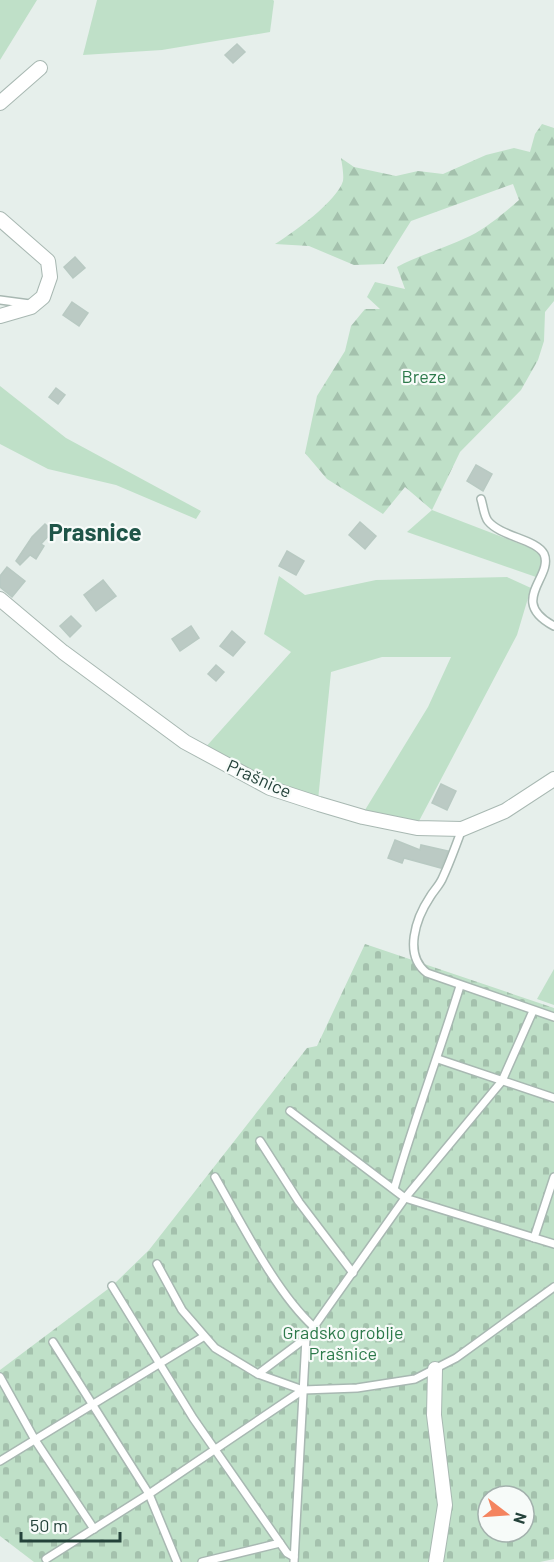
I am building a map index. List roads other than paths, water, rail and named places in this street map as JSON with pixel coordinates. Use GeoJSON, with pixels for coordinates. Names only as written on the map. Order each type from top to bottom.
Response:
{"type":"FeatureCollection","features":[{"type":"Feature","properties":{"kind":"street"},"geometry":{"type":"LineString","coordinates":[[0,103],[40,68]]}},
{"type":"Feature","properties":{"kind":"street"},"geometry":{"type":"LineString","coordinates":[[0,219],[48,261],[50,277],[43,297],[34,304],[0,315]]}},
{"type":"Feature","properties":{"kind":"street","name":"Prašnice"},"geometry":{"type":"LineString","coordinates":[[0,599],[63,652],[185,742],[270,788],[363,817],[417,828],[462,829],[505,811],[554,779]]}},
{"type":"Feature","properties":{"kind":"street"},"geometry":{"type":"LineString","coordinates":[[435,1369],[434,1415],[445,1505],[436,1562]]}},
{"type":"Feature","properties":{"kind":"lane"},"geometry":{"type":"LineString","coordinates":[[0,300],[34,304]]}},
{"type":"Feature","properties":{"kind":"lane"},"geometry":{"type":"LineString","coordinates":[[481,499],[488,520],[519,540],[537,546],[544,554],[544,570],[534,587],[533,597],[538,615],[554,626]]}},
{"type":"Feature","properties":{"kind":"lane"},"geometry":{"type":"LineString","coordinates":[[462,829],[442,880],[424,908],[414,939],[415,957],[422,970],[460,986],[554,1017]]}},
{"type":"Feature","properties":{"kind":"lane"},"geometry":{"type":"LineString","coordinates":[[394,1189],[411,1129],[438,1059],[460,986]]}},
{"type":"Feature","properties":{"kind":"lane"},"geometry":{"type":"LineString","coordinates":[[258,1374],[306,1338],[405,1198],[502,1081],[533,1011]]}},
{"type":"Feature","properties":{"kind":"lane"},"geometry":{"type":"LineString","coordinates":[[438,1059],[554,1098]]}},
{"type":"Feature","properties":{"kind":"lane"},"geometry":{"type":"LineString","coordinates":[[290,1112],[405,1198],[554,1244]]}},
{"type":"Feature","properties":{"kind":"lane"},"geometry":{"type":"LineString","coordinates":[[260,1142],[299,1202],[353,1273]]}},
{"type":"Feature","properties":{"kind":"lane"},"geometry":{"type":"LineString","coordinates":[[534,1238],[554,1177]]}},
{"type":"Feature","properties":{"kind":"lane"},"geometry":{"type":"LineString","coordinates":[[215,1178],[257,1250],[303,1317],[314,1327]]}},
{"type":"Feature","properties":{"kind":"lane"},"geometry":{"type":"LineString","coordinates":[[157,1264],[182,1310],[203,1337],[215,1348],[258,1374],[303,1390],[357,1388],[415,1379],[456,1358],[554,1287]]}},
{"type":"Feature","properties":{"kind":"lane"},"geometry":{"type":"LineString","coordinates":[[112,1286],[215,1450],[287,1553],[294,1559]]}},
{"type":"Feature","properties":{"kind":"lane"},"geometry":{"type":"LineString","coordinates":[[0,1461],[203,1337]]}},
{"type":"Feature","properties":{"kind":"lane"},"geometry":{"type":"LineString","coordinates":[[294,1559],[306,1338]]}},
{"type":"Feature","properties":{"kind":"lane"},"geometry":{"type":"LineString","coordinates":[[53,1342],[149,1494],[177,1562]]}},
{"type":"Feature","properties":{"kind":"lane"},"geometry":{"type":"LineString","coordinates":[[0,1377],[35,1440],[94,1529]]}},
{"type":"Feature","properties":{"kind":"lane"},"geometry":{"type":"LineString","coordinates":[[46,1559],[149,1494],[303,1390]]}},
{"type":"Feature","properties":{"kind":"lane"},"geometry":{"type":"LineString","coordinates":[[202,1562],[280,1543]]}},
{"type":"Feature","properties":{"kind":"district","name":"Prasnice"},"geometry":{"type":"Point","coordinates":[95,533]}},
{"type":"Feature","properties":{"kind":"park label","name":"Breze"},"geometry":{"type":"Point","coordinates":[424,377]}},
{"type":"Feature","properties":{"kind":"park label","name":"Gradsko groblje Prašnice"},"geometry":{"type":"Point","coordinates":[343,1343]}}]}
